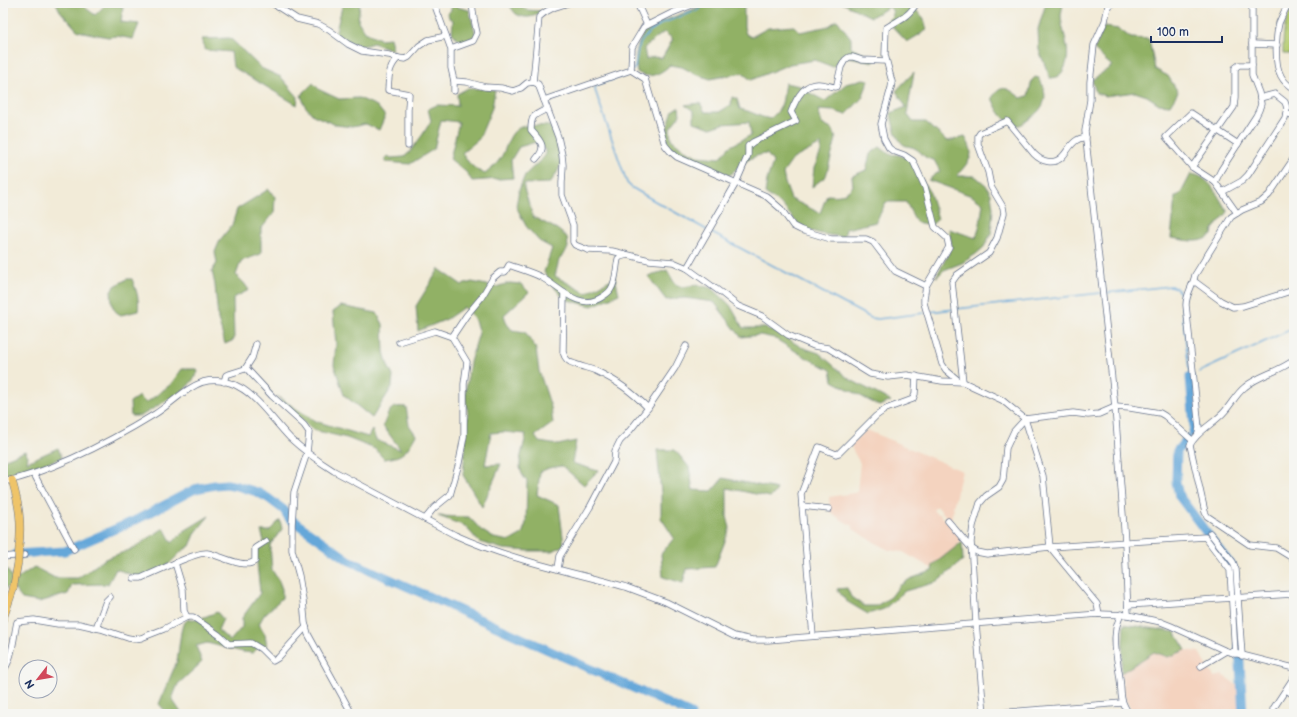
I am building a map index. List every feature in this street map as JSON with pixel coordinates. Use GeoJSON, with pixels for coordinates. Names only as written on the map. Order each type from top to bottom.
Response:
{"type":"FeatureCollection","features":[{"type":"Feature","properties":{"kind":"main road"},"geometry":{"type":"LineString","coordinates":[[3,619],[13,590],[18,562],[21,521],[12,480]]}},
{"type":"Feature","properties":{"kind":"street"},"geometry":{"type":"LineString","coordinates":[[272,3],[280,5],[297,19],[318,24],[348,44],[362,50],[398,58],[405,59],[409,57],[419,46],[428,40],[446,36]]}},
{"type":"Feature","properties":{"kind":"street"},"geometry":{"type":"LineString","coordinates":[[434,3],[450,49],[454,91]]}},
{"type":"Feature","properties":{"kind":"street"},"geometry":{"type":"LineString","coordinates":[[450,49],[473,41],[477,33],[472,3]]}},
{"type":"Feature","properties":{"kind":"street"},"geometry":{"type":"LineString","coordinates":[[533,82],[539,17],[555,5],[568,3]]}},
{"type":"Feature","properties":{"kind":"street"},"geometry":{"type":"LineString","coordinates":[[637,3],[646,26]]}},
{"type":"Feature","properties":{"kind":"street"},"geometry":{"type":"LineString","coordinates":[[632,71],[632,47],[646,26],[697,3]]}},
{"type":"Feature","properties":{"kind":"street"},"geometry":{"type":"LineString","coordinates":[[917,3],[910,13],[886,28],[884,55],[892,82],[880,124],[884,139],[889,148],[893,151],[904,154],[913,161],[925,187],[935,227],[947,238],[949,247],[926,286],[924,298],[925,310],[942,364],[946,370],[961,381],[1002,400],[1025,419],[1043,476],[1050,547],[1097,604],[1099,614]]}},
{"type":"Feature","properties":{"kind":"street"},"geometry":{"type":"LineString","coordinates":[[1112,3],[1108,6],[1105,22],[1094,45],[1090,82],[1090,100],[1085,131],[1115,408],[1125,542],[1128,615]]}},
{"type":"Feature","properties":{"kind":"street"},"geometry":{"type":"LineString","coordinates":[[1215,182],[1259,110],[1261,104],[1252,75],[1252,3]]}},
{"type":"Feature","properties":{"kind":"street"},"geometry":{"type":"LineString","coordinates":[[1289,3],[1279,24],[1277,45],[1278,70],[1286,83],[1294,89]]}},
{"type":"Feature","properties":{"kind":"street"},"geometry":{"type":"LineString","coordinates":[[1252,44],[1277,45]]}},
{"type":"Feature","properties":{"kind":"street"},"geometry":{"type":"LineString","coordinates":[[687,268],[736,183],[748,155],[748,146],[753,142],[796,121],[791,112],[795,101],[801,92],[807,87],[816,84],[824,84],[836,87],[838,84],[842,63],[849,57],[862,60],[886,61]]}},
{"type":"Feature","properties":{"kind":"street"},"geometry":{"type":"LineString","coordinates":[[398,58],[392,65],[389,73],[388,90],[409,94],[408,146]]}},
{"type":"Feature","properties":{"kind":"street"},"geometry":{"type":"LineString","coordinates":[[1192,167],[1234,107],[1235,68],[1239,65],[1252,65]]}},
{"type":"Feature","properties":{"kind":"street"},"geometry":{"type":"LineString","coordinates":[[544,100],[632,71],[645,79],[665,145],[677,157],[766,196],[781,209],[793,226],[801,230],[831,239],[866,239],[873,242],[895,271],[926,286]]}},
{"type":"Feature","properties":{"kind":"street"},"geometry":{"type":"LineString","coordinates":[[454,81],[468,82],[485,88],[500,88],[513,91],[527,83],[533,82],[538,84],[558,137],[563,165],[562,195],[573,225],[573,242],[575,246],[588,250],[612,251],[649,260],[673,262],[687,268],[738,306],[762,316],[788,335],[814,346],[828,348],[870,374],[888,377],[907,375],[942,381],[961,381]]}},
{"type":"Feature","properties":{"kind":"street"},"geometry":{"type":"LineString","coordinates":[[1222,192],[1242,181],[1248,175],[1282,123],[1286,113],[1285,102],[1275,94],[1260,98]]}},
{"type":"Feature","properties":{"kind":"street"},"geometry":{"type":"LineString","coordinates":[[536,159],[542,153],[544,148],[531,130],[531,120],[534,115],[547,109]]}},
{"type":"Feature","properties":{"kind":"street"},"geometry":{"type":"LineString","coordinates":[[1236,214],[1215,182],[1192,167],[1166,137],[1191,113],[1238,144]]}},
{"type":"Feature","properties":{"kind":"street"},"geometry":{"type":"LineString","coordinates":[[1286,113],[1294,116]]}},
{"type":"Feature","properties":{"kind":"street"},"geometry":{"type":"LineString","coordinates":[[961,381],[952,282],[953,279],[967,267],[989,253],[997,238],[1004,213],[1003,208],[991,188],[988,172],[978,144],[978,136],[980,133],[1007,121],[1038,158],[1050,162],[1054,162],[1062,157],[1072,144],[1079,139],[1086,137]]}},
{"type":"Feature","properties":{"kind":"street"},"geometry":{"type":"LineString","coordinates":[[1198,434],[1199,428],[1186,298],[1194,281],[1195,275],[1232,217],[1261,202],[1269,195],[1294,158]]}},
{"type":"Feature","properties":{"kind":"street"},"geometry":{"type":"LineString","coordinates":[[452,337],[466,316],[481,298],[493,278],[500,272],[505,272],[509,265],[539,276],[564,293],[585,302],[590,302],[599,299],[612,289],[619,258],[629,255]]}},
{"type":"Feature","properties":{"kind":"street"},"geometry":{"type":"LineString","coordinates":[[1194,281],[1221,301],[1233,307],[1243,306],[1294,290]]}},
{"type":"Feature","properties":{"kind":"street"},"geometry":{"type":"LineString","coordinates":[[564,293],[563,352],[565,358],[571,363],[594,370],[618,382],[648,408]]}},
{"type":"Feature","properties":{"kind":"street"},"geometry":{"type":"LineString","coordinates":[[399,342],[435,331],[452,337],[468,362],[463,389],[464,436],[459,463],[450,494],[434,508],[425,519]]}},
{"type":"Feature","properties":{"kind":"street"},"geometry":{"type":"LineString","coordinates":[[224,382],[226,375],[246,368],[252,358],[256,344]]}},
{"type":"Feature","properties":{"kind":"street"},"geometry":{"type":"LineString","coordinates":[[558,570],[560,556],[590,508],[614,462],[615,451],[620,441],[648,408],[675,368],[686,346]]}},
{"type":"Feature","properties":{"kind":"street"},"geometry":{"type":"LineString","coordinates":[[1294,360],[1279,370],[1245,386],[1225,412],[1198,434],[1192,440],[1190,446],[1205,512],[1211,519],[1250,545],[1276,548],[1294,559]]}},
{"type":"Feature","properties":{"kind":"street"},"geometry":{"type":"LineString","coordinates":[[246,368],[272,396],[304,425],[309,432],[307,453],[294,492],[292,550],[299,576],[308,634],[352,714]]}},
{"type":"Feature","properties":{"kind":"street"},"geometry":{"type":"LineString","coordinates":[[813,636],[801,494],[819,447],[836,454],[839,453],[876,416],[886,409],[913,399],[915,394],[916,376]]}},
{"type":"Feature","properties":{"kind":"street"},"geometry":{"type":"LineString","coordinates":[[3,482],[34,474],[76,456],[157,413],[198,384],[210,381],[224,382],[235,385],[245,391],[290,438],[307,453],[334,470],[462,538],[492,551],[518,559],[626,587],[643,593],[666,602],[721,630],[743,638],[760,640],[1099,614],[1121,614],[1161,622],[1226,651],[1294,668]]}},
{"type":"Feature","properties":{"kind":"street"},"geometry":{"type":"LineString","coordinates":[[1122,703],[984,714],[971,548],[973,526],[980,503],[986,496],[999,487],[1003,480],[1006,448],[1014,431],[1025,419],[1073,413],[1088,415],[1099,414],[1115,408],[1130,408],[1160,413],[1171,420],[1192,440]]}},
{"type":"Feature","properties":{"kind":"street"},"geometry":{"type":"LineString","coordinates":[[34,474],[73,547]]}},
{"type":"Feature","properties":{"kind":"street"},"geometry":{"type":"LineString","coordinates":[[802,506],[829,509]]}},
{"type":"Feature","properties":{"kind":"street"},"geometry":{"type":"LineString","coordinates":[[948,521],[971,548],[977,552],[987,554],[1050,547],[1208,535],[1220,525]]}},
{"type":"Feature","properties":{"kind":"street"},"geometry":{"type":"LineString","coordinates":[[1208,535],[1229,567],[1235,598],[1239,655]]}},
{"type":"Feature","properties":{"kind":"street"},"geometry":{"type":"LineString","coordinates":[[134,578],[141,578],[175,563],[207,553],[236,563],[251,563],[255,561],[255,548],[266,541]]}},
{"type":"Feature","properties":{"kind":"street"},"geometry":{"type":"LineString","coordinates":[[3,556],[25,555]]}},
{"type":"Feature","properties":{"kind":"street"},"geometry":{"type":"LineString","coordinates":[[175,563],[183,589],[184,610],[187,617]]}},
{"type":"Feature","properties":{"kind":"street"},"geometry":{"type":"LineString","coordinates":[[1128,605],[1294,593]]}},
{"type":"Feature","properties":{"kind":"street"},"geometry":{"type":"LineString","coordinates":[[96,628],[106,601],[110,597]]}},
{"type":"Feature","properties":{"kind":"street"},"geometry":{"type":"LineString","coordinates":[[1121,614],[1116,629],[1115,640],[1122,703],[1129,714]]}},
{"type":"Feature","properties":{"kind":"street"},"geometry":{"type":"LineString","coordinates":[[3,670],[6,668],[9,661],[17,622],[34,620],[58,624],[79,624],[134,639],[141,638],[164,629],[187,617],[193,617],[219,635],[229,644],[248,642],[253,644],[273,661],[278,658],[306,627]]}},
{"type":"Feature","properties":{"kind":"street"},"geometry":{"type":"LineString","coordinates":[[1201,666],[1226,651]]}},
{"type":"Feature","properties":{"kind":"street"},"geometry":{"type":"LineString","coordinates":[[1277,714],[1273,709],[1294,677]]}},
{"type":"Feature","properties":{"kind":"street"},"geometry":{"type":"LineString","coordinates":[[1286,690],[1294,695]]}},
{"type":"Feature","properties":{"kind":"shaded area"},"geometry":{"type":"Polygon","coordinates":[[[867,430],[962,471],[950,521],[937,506],[933,510],[940,514],[960,538],[960,540],[953,551],[933,569],[903,552],[889,550],[876,543],[853,529],[853,526],[840,519],[830,511],[829,497],[857,492],[860,463],[852,449],[851,444],[867,430]]]}},
{"type":"Feature","properties":{"kind":"shaded area"},"geometry":{"type":"Polygon","coordinates":[[[1186,650],[1199,652],[1214,677],[1223,675],[1238,686],[1240,714],[1133,714],[1125,698],[1121,673],[1154,652],[1168,657],[1186,650]]]}},
{"type":"Feature","properties":{"kind":"green space"},"geometry":{"type":"Polygon","coordinates":[[[56,3],[81,3],[95,15],[107,3],[113,3],[123,7],[121,22],[139,24],[133,39],[117,36],[108,37],[78,31],[60,11],[56,3]]]}},
{"type":"Feature","properties":{"kind":"green space"},"geometry":{"type":"Polygon","coordinates":[[[343,3],[360,3],[358,21],[365,32],[380,39],[390,38],[393,50],[373,43],[360,47],[335,35],[343,3]]]}},
{"type":"Feature","properties":{"kind":"green space"},"geometry":{"type":"Polygon","coordinates":[[[451,3],[457,7],[469,10],[476,35],[471,39],[461,42],[452,33],[453,20],[449,18],[448,13],[451,10],[451,3]]]}},
{"type":"Feature","properties":{"kind":"green space"},"geometry":{"type":"Polygon","coordinates":[[[508,3],[517,3],[527,10],[541,11],[533,16],[522,17],[516,14],[508,3]]]}},
{"type":"Feature","properties":{"kind":"green space"},"geometry":{"type":"Polygon","coordinates":[[[704,3],[750,3],[744,7],[744,27],[746,34],[751,37],[768,28],[794,26],[800,32],[829,26],[837,20],[851,38],[851,47],[875,58],[874,62],[843,56],[833,67],[815,60],[790,64],[751,80],[742,73],[710,79],[695,74],[682,67],[670,65],[663,71],[650,76],[637,72],[637,49],[645,28],[697,8],[704,3]],[[664,32],[644,48],[646,59],[654,57],[662,58],[673,39],[664,32]]]}},
{"type":"Feature","properties":{"kind":"green space"},"geometry":{"type":"Polygon","coordinates":[[[842,3],[915,3],[913,7],[923,17],[927,30],[907,42],[887,21],[893,15],[892,10],[889,7],[871,17],[842,3]]]}},
{"type":"Feature","properties":{"kind":"green space"},"geometry":{"type":"Polygon","coordinates":[[[1046,3],[1063,3],[1061,16],[1067,49],[1066,63],[1062,73],[1052,78],[1050,78],[1039,50],[1038,29],[1046,3]]]}},
{"type":"Feature","properties":{"kind":"green space"},"geometry":{"type":"Polygon","coordinates":[[[1294,5],[1294,54],[1283,54],[1284,29],[1290,11],[1294,5]]]}},
{"type":"Feature","properties":{"kind":"green space"},"geometry":{"type":"Polygon","coordinates":[[[1104,27],[1119,29],[1131,38],[1149,39],[1155,69],[1168,76],[1178,92],[1170,105],[1159,104],[1147,96],[1135,92],[1105,96],[1096,93],[1092,80],[1112,66],[1094,50],[1104,27]]]}},
{"type":"Feature","properties":{"kind":"green space"},"geometry":{"type":"Polygon","coordinates":[[[230,38],[261,68],[281,77],[298,97],[297,105],[233,67],[231,52],[205,50],[202,39],[230,38]]]}},
{"type":"Feature","properties":{"kind":"green space"},"geometry":{"type":"Polygon","coordinates":[[[914,72],[907,114],[913,122],[926,122],[947,141],[965,137],[969,144],[971,154],[968,162],[957,176],[975,176],[986,185],[991,194],[993,208],[991,234],[984,247],[962,263],[944,270],[936,277],[952,247],[949,229],[976,238],[983,204],[972,196],[928,180],[940,171],[934,160],[925,157],[914,148],[901,143],[893,126],[891,113],[906,107],[896,91],[914,72]]]}},
{"type":"Feature","properties":{"kind":"green space"},"geometry":{"type":"Polygon","coordinates":[[[1035,77],[1039,78],[1042,85],[1045,96],[1044,102],[1034,116],[1021,124],[1012,124],[1001,115],[992,98],[999,90],[1002,89],[1009,90],[1021,98],[1028,96],[1032,80],[1035,77]]]}},
{"type":"Feature","properties":{"kind":"green space"},"geometry":{"type":"Polygon","coordinates":[[[863,79],[869,80],[862,98],[846,115],[834,111],[818,110],[822,124],[833,130],[836,139],[826,176],[812,187],[814,168],[821,152],[821,144],[793,159],[783,173],[791,199],[820,213],[827,195],[842,195],[847,192],[853,186],[852,176],[866,170],[870,154],[880,147],[889,154],[899,155],[909,159],[930,193],[938,219],[931,225],[916,222],[906,202],[886,202],[876,222],[846,229],[844,237],[822,234],[801,228],[782,205],[765,193],[767,180],[773,162],[767,154],[751,158],[729,176],[679,156],[666,143],[665,134],[673,110],[679,107],[680,115],[670,128],[671,139],[685,150],[698,156],[720,158],[729,147],[751,135],[749,122],[723,124],[711,128],[694,122],[694,111],[685,105],[700,103],[705,112],[719,112],[731,105],[732,97],[737,99],[740,109],[770,119],[781,106],[785,83],[800,86],[825,101],[846,84],[863,79]]]}},
{"type":"Feature","properties":{"kind":"green space"},"geometry":{"type":"Polygon","coordinates":[[[313,83],[320,90],[339,99],[359,98],[377,106],[385,116],[379,130],[366,124],[352,127],[336,125],[313,115],[305,106],[301,95],[313,83]]]}},
{"type":"Feature","properties":{"kind":"green space"},"geometry":{"type":"Polygon","coordinates":[[[468,88],[495,90],[492,108],[479,139],[462,153],[472,165],[485,174],[500,159],[509,139],[519,128],[525,126],[550,126],[561,155],[559,169],[550,183],[524,184],[524,189],[533,217],[557,229],[567,237],[568,248],[559,260],[555,276],[586,293],[615,277],[619,294],[592,306],[564,299],[549,281],[544,272],[552,248],[539,241],[526,226],[516,206],[519,190],[525,175],[545,156],[545,150],[536,142],[519,147],[511,160],[513,178],[472,181],[466,172],[450,159],[459,122],[441,120],[434,149],[410,164],[385,162],[385,158],[388,156],[391,158],[404,157],[410,152],[431,121],[428,109],[437,105],[458,106],[457,94],[468,88]]]}},
{"type":"Feature","properties":{"kind":"green space"},"geometry":{"type":"Polygon","coordinates":[[[1191,174],[1204,179],[1209,183],[1228,212],[1213,229],[1212,235],[1198,241],[1187,241],[1171,238],[1175,197],[1181,193],[1191,174]]]}},
{"type":"Feature","properties":{"kind":"green space"},"geometry":{"type":"Polygon","coordinates":[[[269,189],[275,197],[274,213],[261,229],[261,254],[241,261],[236,275],[249,290],[233,298],[234,340],[225,344],[218,319],[215,285],[212,271],[217,263],[215,252],[220,240],[232,225],[237,209],[269,189]]]}},
{"type":"Feature","properties":{"kind":"green space"},"geometry":{"type":"Polygon","coordinates":[[[439,269],[462,285],[472,282],[496,287],[509,283],[521,284],[529,292],[504,315],[507,324],[512,330],[525,332],[536,349],[539,371],[551,407],[553,423],[535,436],[539,442],[558,445],[576,441],[572,463],[598,471],[584,485],[562,466],[549,468],[540,472],[537,495],[559,505],[564,545],[553,551],[503,549],[479,542],[465,526],[438,516],[469,517],[481,530],[494,538],[510,541],[522,534],[526,523],[527,481],[523,476],[520,464],[526,434],[503,432],[491,433],[485,465],[501,464],[482,507],[463,475],[468,414],[465,395],[470,362],[479,333],[474,318],[464,307],[447,319],[418,331],[416,306],[439,269]]]}},
{"type":"Feature","properties":{"kind":"green space"},"geometry":{"type":"Polygon","coordinates":[[[667,270],[675,284],[682,287],[696,285],[712,288],[730,305],[743,328],[765,328],[783,336],[801,347],[819,353],[849,379],[891,401],[879,406],[833,381],[831,370],[805,357],[774,338],[760,335],[741,337],[714,302],[684,298],[666,300],[648,276],[667,270]]]}},
{"type":"Feature","properties":{"kind":"green space"},"geometry":{"type":"Polygon","coordinates":[[[127,279],[132,279],[135,287],[138,299],[138,311],[121,315],[113,308],[111,290],[127,279]]]}},
{"type":"Feature","properties":{"kind":"green space"},"geometry":{"type":"Polygon","coordinates":[[[341,306],[377,313],[383,324],[384,352],[393,376],[392,387],[372,418],[344,395],[334,365],[336,344],[333,312],[341,306]]]}},
{"type":"Feature","properties":{"kind":"green space"},"geometry":{"type":"Polygon","coordinates":[[[182,369],[197,369],[198,372],[184,390],[141,416],[131,416],[130,402],[139,396],[146,403],[170,385],[182,369]]]}},
{"type":"Feature","properties":{"kind":"green space"},"geometry":{"type":"Polygon","coordinates":[[[277,396],[315,421],[368,437],[372,430],[376,440],[401,450],[383,426],[388,413],[392,408],[406,407],[409,425],[416,435],[401,455],[384,459],[375,449],[347,438],[313,430],[291,412],[277,396]]]}},
{"type":"Feature","properties":{"kind":"green space"},"geometry":{"type":"Polygon","coordinates":[[[58,448],[62,458],[3,477],[3,460],[25,451],[28,456],[27,462],[58,448]]]}},
{"type":"Feature","properties":{"kind":"green space"},"geometry":{"type":"Polygon","coordinates":[[[657,450],[675,450],[689,467],[693,490],[712,491],[723,478],[777,489],[770,497],[727,488],[727,517],[730,528],[715,567],[687,569],[683,583],[663,577],[661,554],[674,538],[661,518],[661,493],[657,450]]]}},
{"type":"Feature","properties":{"kind":"green space"},"geometry":{"type":"Polygon","coordinates":[[[209,516],[196,532],[190,546],[182,551],[169,564],[143,579],[116,569],[108,584],[72,585],[68,594],[39,602],[22,599],[12,586],[3,589],[3,571],[7,569],[14,581],[34,567],[55,578],[78,578],[105,559],[132,549],[164,528],[172,543],[184,531],[209,516]]]}},
{"type":"Feature","properties":{"kind":"green space"},"geometry":{"type":"Polygon","coordinates":[[[280,520],[282,529],[270,545],[272,570],[282,589],[282,598],[264,615],[259,624],[265,634],[267,646],[260,646],[253,653],[207,643],[196,646],[202,662],[178,684],[172,699],[182,714],[168,714],[159,704],[177,661],[183,624],[188,619],[199,619],[217,612],[223,619],[218,630],[230,641],[242,627],[242,618],[260,593],[256,553],[264,541],[261,531],[269,531],[280,520]]]}},
{"type":"Feature","properties":{"kind":"green space"},"geometry":{"type":"Polygon","coordinates":[[[962,542],[963,560],[937,582],[905,591],[884,609],[868,614],[846,601],[837,589],[847,588],[851,597],[864,606],[876,606],[891,597],[899,586],[910,579],[932,571],[933,565],[962,542]]]}},
{"type":"Feature","properties":{"kind":"green space"},"geometry":{"type":"Polygon","coordinates":[[[1124,624],[1175,632],[1186,650],[1168,657],[1154,652],[1121,673],[1124,624]]]}},
{"type":"Feature","properties":{"kind":"waterway"},"geometry":{"type":"LineString","coordinates":[[633,70],[641,42],[650,31],[663,23],[698,10],[707,3]]}},
{"type":"Feature","properties":{"kind":"waterway"},"geometry":{"type":"LineString","coordinates":[[630,72],[629,74],[596,85],[595,90],[627,183],[653,200],[707,230]]}},
{"type":"Feature","properties":{"kind":"waterway"},"geometry":{"type":"LineString","coordinates":[[710,232],[871,318],[878,319],[924,313]]}},
{"type":"Feature","properties":{"kind":"waterway"},"geometry":{"type":"LineString","coordinates":[[1105,293],[1171,286],[1176,288],[1180,293],[1191,377]]}},
{"type":"Feature","properties":{"kind":"waterway"},"geometry":{"type":"LineString","coordinates":[[928,312],[1101,293]]}},
{"type":"Feature","properties":{"kind":"waterway"},"geometry":{"type":"LineString","coordinates":[[1199,372],[1294,328]]}},
{"type":"Feature","properties":{"kind":"waterway"},"geometry":{"type":"LineString","coordinates":[[1190,377],[1194,426],[1193,432]]}},
{"type":"Feature","properties":{"kind":"waterway"},"geometry":{"type":"LineString","coordinates":[[1187,439],[1177,451],[1176,482],[1179,496],[1230,564],[1234,575]]}},
{"type":"Feature","properties":{"kind":"waterway"},"geometry":{"type":"LineString","coordinates":[[16,554],[65,551],[138,519],[195,489],[227,484],[237,486],[257,492],[268,498],[284,510],[289,518],[350,561],[691,714]]}},
{"type":"Feature","properties":{"kind":"waterway"},"geometry":{"type":"LineString","coordinates":[[1239,646],[1243,714]]}}]}
